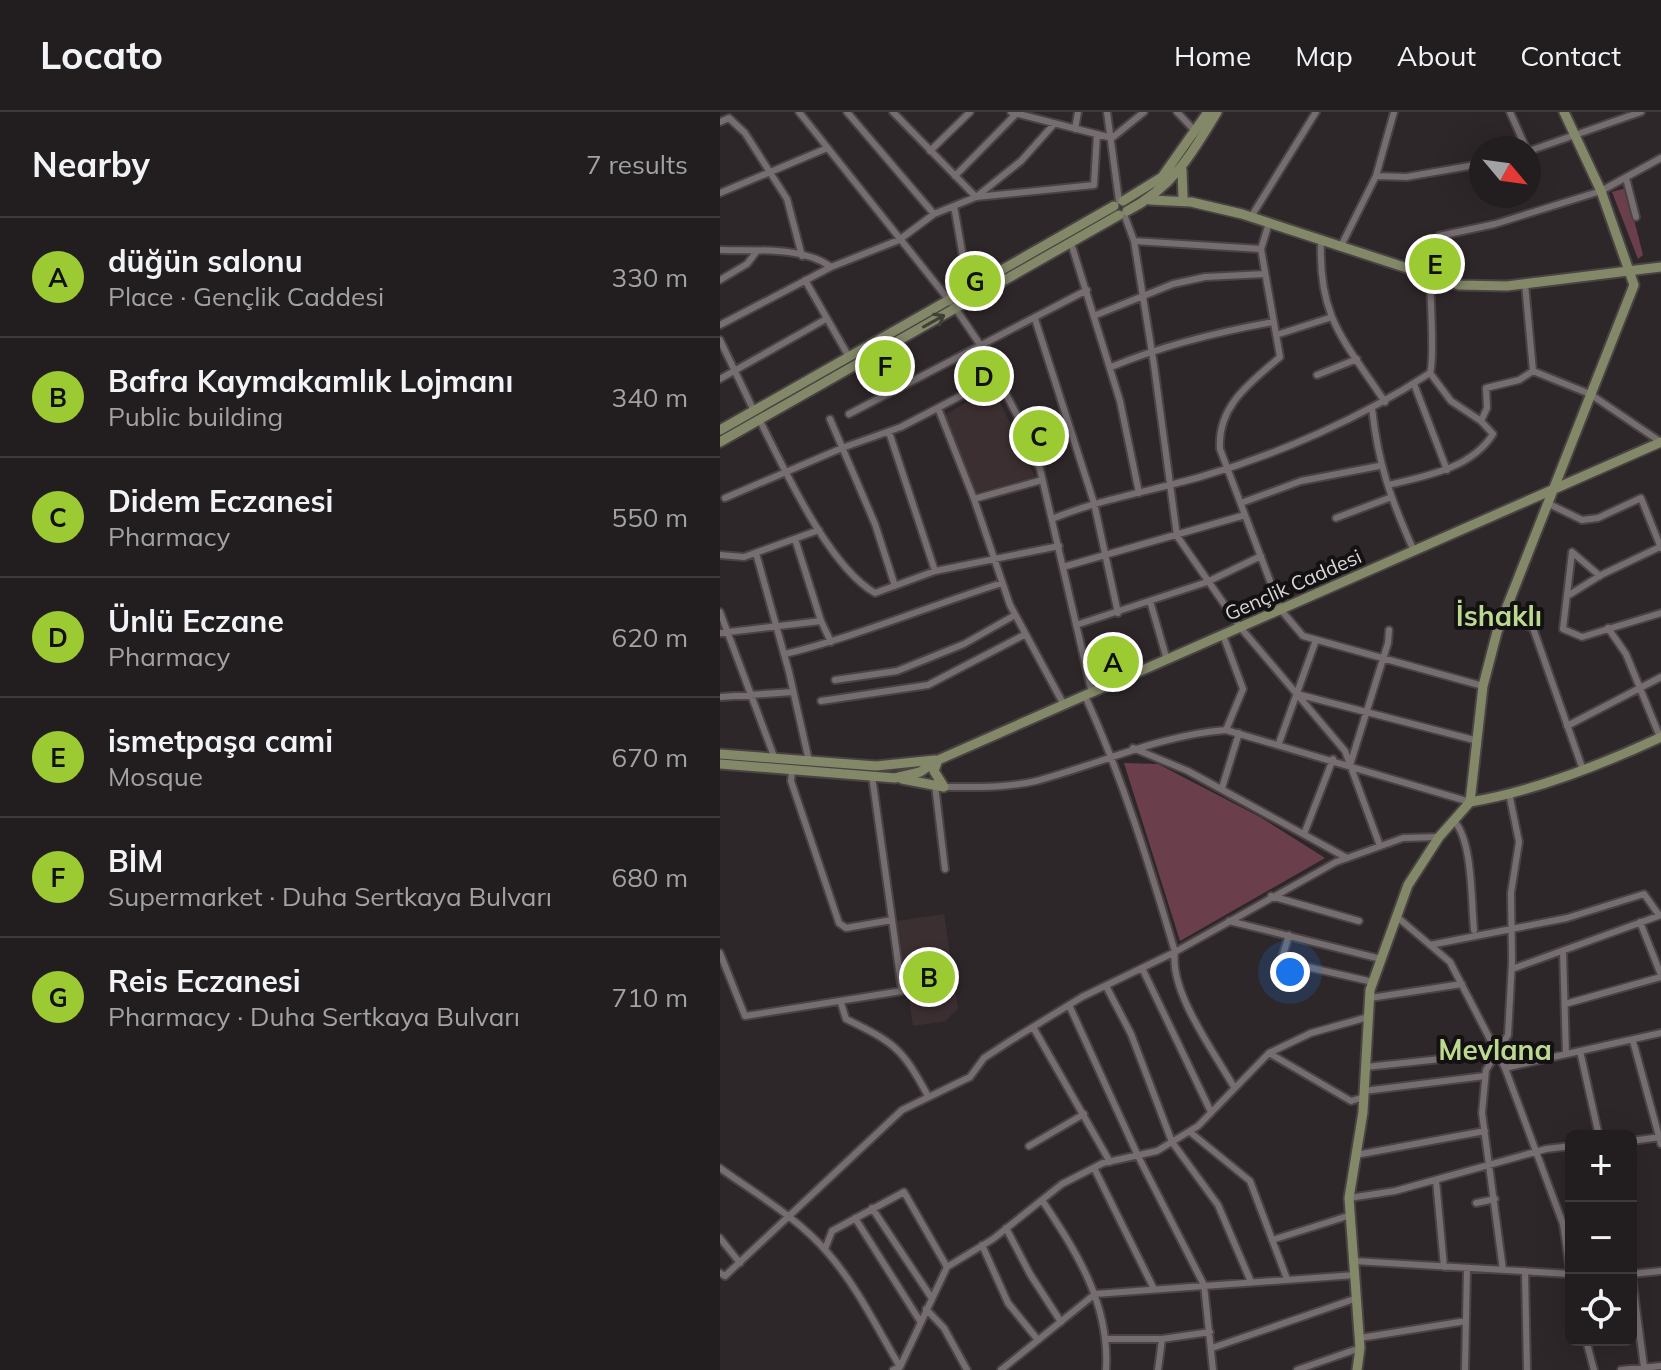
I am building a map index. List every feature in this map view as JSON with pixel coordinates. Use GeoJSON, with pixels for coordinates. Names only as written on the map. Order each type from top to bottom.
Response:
{"type":"FeatureCollection","features":[{"type":"Feature","properties":{"kind":"main road"},"geometry":{"type":"LineString","coordinates":[[720,442],[849,357],[1071,243],[1151,186],[1171,167],[1208,112]]}},
{"type":"Feature","properties":{"kind":"main road"},"geometry":{"type":"LineString","coordinates":[[1150,200],[1182,170],[1217,112]]}},
{"type":"Feature","properties":{"kind":"main road"},"geometry":{"type":"LineString","coordinates":[[1357,1370],[1360,1343],[1349,1198],[1364,1094],[1373,982],[1408,885],[1439,837],[1470,802],[1483,686],[1502,615],[1549,491],[1634,285],[1601,191],[1564,112]]}},
{"type":"Feature","properties":{"kind":"main road"},"geometry":{"type":"LineString","coordinates":[[1182,170],[1187,199]]}},
{"type":"Feature","properties":{"kind":"main road"},"geometry":{"type":"LineString","coordinates":[[1151,186],[1459,285],[1525,284],[1661,267]]}},
{"type":"Feature","properties":{"kind":"main road"},"geometry":{"type":"LineString","coordinates":[[720,430],[757,415],[952,305],[964,292],[1121,208],[1150,200],[1187,199]]}},
{"type":"Feature","properties":{"kind":"main road","name":"Gençlik Caddesi"},"geometry":{"type":"LineString","coordinates":[[938,760],[1661,442]]}},
{"type":"Feature","properties":{"kind":"main road"},"geometry":{"type":"LineString","coordinates":[[1470,802],[1583,770],[1661,737]]}},
{"type":"Feature","properties":{"kind":"main road"},"geometry":{"type":"LineString","coordinates":[[720,754],[876,766],[938,760]]}},
{"type":"Feature","properties":{"kind":"main road"},"geometry":{"type":"LineString","coordinates":[[895,778],[920,772],[938,760]]}},
{"type":"Feature","properties":{"kind":"main road"},"geometry":{"type":"LineString","coordinates":[[938,760],[934,771],[939,786]]}},
{"type":"Feature","properties":{"kind":"main road"},"geometry":{"type":"LineString","coordinates":[[720,764],[895,778],[939,786]]}},
{"type":"Feature","properties":{"kind":"main road"},"geometry":{"type":"LineString","coordinates":[[911,765],[939,786]]}},
{"type":"Feature","properties":{"kind":"street"},"geometry":{"type":"LineString","coordinates":[[799,112],[825,149],[952,305],[981,346],[997,377],[1042,480],[1076,625],[1088,694],[1113,755],[1175,952],[1173,968],[1189,1005],[1234,1087]]}},
{"type":"Feature","properties":{"kind":"street"},"geometry":{"type":"LineString","coordinates":[[847,112],[934,214]]}},
{"type":"Feature","properties":{"kind":"street"},"geometry":{"type":"LineString","coordinates":[[893,112],[976,197]]}},
{"type":"Feature","properties":{"kind":"street"},"geometry":{"type":"LineString","coordinates":[[930,151],[970,112]]}},
{"type":"Feature","properties":{"kind":"street"},"geometry":{"type":"LineString","coordinates":[[1075,129],[1078,112]]}},
{"type":"Feature","properties":{"kind":"street"},"geometry":{"type":"LineString","coordinates":[[1107,112],[1121,208],[1134,241],[1177,536],[1240,627],[1345,751],[1380,846]]}},
{"type":"Feature","properties":{"kind":"street"},"geometry":{"type":"LineString","coordinates":[[1112,138],[1144,112]]}},
{"type":"Feature","properties":{"kind":"street"},"geometry":{"type":"LineString","coordinates":[[1177,112],[1196,132]]}},
{"type":"Feature","properties":{"kind":"street"},"geometry":{"type":"LineString","coordinates":[[1251,217],[1316,112]]}},
{"type":"Feature","properties":{"kind":"street"},"geometry":{"type":"LineString","coordinates":[[1341,246],[1376,176],[1394,112]]}},
{"type":"Feature","properties":{"kind":"street"},"geometry":{"type":"LineString","coordinates":[[1510,112],[1521,136]]}},
{"type":"Feature","properties":{"kind":"street"},"geometry":{"type":"LineString","coordinates":[[1541,145],[1641,112]]}},
{"type":"Feature","properties":{"kind":"street"},"geometry":{"type":"LineString","coordinates":[[955,176],[1015,113],[1112,138]]}},
{"type":"Feature","properties":{"kind":"street"},"geometry":{"type":"LineString","coordinates":[[720,122],[729,118],[745,133],[787,199],[802,256]]}},
{"type":"Feature","properties":{"kind":"street"},"geometry":{"type":"LineString","coordinates":[[720,325],[831,267],[899,240],[934,214],[976,197],[1021,161],[1054,124]]}},
{"type":"Feature","properties":{"kind":"street"},"geometry":{"type":"LineString","coordinates":[[976,197],[1094,185],[1097,134]]}},
{"type":"Feature","properties":{"kind":"street"},"geometry":{"type":"LineString","coordinates":[[720,193],[825,149]]}},
{"type":"Feature","properties":{"kind":"street"},"geometry":{"type":"LineString","coordinates":[[1052,519],[1094,503],[1227,467],[1385,402],[1430,373],[1434,364],[1427,274],[1431,246],[1439,236],[1495,224],[1601,191],[1661,158]]}},
{"type":"Feature","properties":{"kind":"street"},"geometry":{"type":"LineString","coordinates":[[1376,176],[1406,177],[1469,166]]}},
{"type":"Feature","properties":{"kind":"street"},"geometry":{"type":"LineString","coordinates":[[1626,178],[1636,217]]}},
{"type":"Feature","properties":{"kind":"street"},"geometry":{"type":"LineString","coordinates":[[954,206],[963,257],[964,292]]}},
{"type":"Feature","properties":{"kind":"street"},"geometry":{"type":"LineString","coordinates":[[1269,223],[1261,249],[1280,357],[1243,389],[1219,429],[1220,449],[1281,610],[1303,636],[1483,686]]}},
{"type":"Feature","properties":{"kind":"street"},"geometry":{"type":"LineString","coordinates":[[1321,240],[1319,279],[1329,318],[1385,402]]}},
{"type":"Feature","properties":{"kind":"street"},"geometry":{"type":"LineString","coordinates":[[1134,241],[1261,249]]}},
{"type":"Feature","properties":{"kind":"street"},"geometry":{"type":"LineString","coordinates":[[1071,243],[1111,367],[1139,493]]}},
{"type":"Feature","properties":{"kind":"street"},"geometry":{"type":"LineString","coordinates":[[720,250],[802,256],[821,260],[831,267]]}},
{"type":"Feature","properties":{"kind":"street"},"geometry":{"type":"LineString","coordinates":[[720,280],[747,264],[758,251]]}},
{"type":"Feature","properties":{"kind":"street"},"geometry":{"type":"LineString","coordinates":[[1096,315],[1173,284],[1205,277],[1265,274]]}},
{"type":"Feature","properties":{"kind":"street"},"geometry":{"type":"LineString","coordinates":[[805,280],[849,357]]}},
{"type":"Feature","properties":{"kind":"street"},"geometry":{"type":"LineString","coordinates":[[1525,284],[1533,371]]}},
{"type":"Feature","properties":{"kind":"street"},"geometry":{"type":"LineString","coordinates":[[849,414],[1087,290]]}},
{"type":"Feature","properties":{"kind":"street"},"geometry":{"type":"LineString","coordinates":[[1276,335],[1329,318]]}},
{"type":"Feature","properties":{"kind":"street"},"geometry":{"type":"LineString","coordinates":[[720,379],[826,319]]}},
{"type":"Feature","properties":{"kind":"street"},"geometry":{"type":"LineString","coordinates":[[1035,319],[1094,503],[1118,613]]}},
{"type":"Feature","properties":{"kind":"street"},"geometry":{"type":"LineString","coordinates":[[1111,367],[1151,351],[1218,332],[1273,322]]}},
{"type":"Feature","properties":{"kind":"street"},"geometry":{"type":"LineString","coordinates":[[720,340],[819,530],[861,585],[875,593],[935,571],[1059,546]]}},
{"type":"Feature","properties":{"kind":"street"},"geometry":{"type":"LineString","coordinates":[[1317,375],[1357,359]]}},
{"type":"Feature","properties":{"kind":"street"},"geometry":{"type":"LineString","coordinates":[[1533,371],[1590,394],[1661,442]]}},
{"type":"Feature","properties":{"kind":"street"},"geometry":{"type":"LineString","coordinates":[[1481,421],[1487,408],[1486,388],[1519,380],[1533,371]]}},
{"type":"Feature","properties":{"kind":"street"},"geometry":{"type":"LineString","coordinates":[[1388,485],[1447,470],[1493,434],[1481,421],[1451,401],[1430,373]]}},
{"type":"Feature","properties":{"kind":"street"},"geometry":{"type":"LineString","coordinates":[[725,498],[842,448],[889,432],[997,377]]}},
{"type":"Feature","properties":{"kind":"street"},"geometry":{"type":"LineString","coordinates":[[1414,384],[1447,470]]}},
{"type":"Feature","properties":{"kind":"street"},"geometry":{"type":"LineString","coordinates":[[938,408],[1015,615],[1064,705]]}},
{"type":"Feature","properties":{"kind":"street"},"geometry":{"type":"LineString","coordinates":[[1372,408],[1379,466],[1388,485],[1389,498],[1414,551]]}},
{"type":"Feature","properties":{"kind":"street"},"geometry":{"type":"LineString","coordinates":[[830,419],[875,524],[895,586]]}},
{"type":"Feature","properties":{"kind":"street"},"geometry":{"type":"LineString","coordinates":[[889,432],[935,571]]}},
{"type":"Feature","properties":{"kind":"street"},"geometry":{"type":"LineString","coordinates":[[1241,503],[1301,481],[1379,466]]}},
{"type":"Feature","properties":{"kind":"street"},"geometry":{"type":"LineString","coordinates":[[974,499],[1042,480]]}},
{"type":"Feature","properties":{"kind":"street"},"geometry":{"type":"LineString","coordinates":[[1336,518],[1389,498]]}},
{"type":"Feature","properties":{"kind":"street"},"geometry":{"type":"LineString","coordinates":[[1545,502],[1582,520],[1598,518],[1641,498],[1661,547],[1600,576],[1569,595]]}},
{"type":"Feature","properties":{"kind":"street"},"geometry":{"type":"LineString","coordinates":[[1063,567],[1245,515]]}},
{"type":"Feature","properties":{"kind":"street"},"geometry":{"type":"LineString","coordinates":[[720,555],[744,557],[819,530]]}},
{"type":"Feature","properties":{"kind":"street"},"geometry":{"type":"LineString","coordinates":[[795,539],[821,621],[831,642]]}},
{"type":"Feature","properties":{"kind":"street"},"geometry":{"type":"LineString","coordinates":[[1600,576],[1572,552],[1563,629],[1582,637],[1661,613]]}},
{"type":"Feature","properties":{"kind":"street"},"geometry":{"type":"LineString","coordinates":[[756,553],[785,654],[809,761]]}},
{"type":"Feature","properties":{"kind":"street"},"geometry":{"type":"LineString","coordinates":[[1076,625],[1207,582],[1261,556]]}},
{"type":"Feature","properties":{"kind":"street"},"geometry":{"type":"LineString","coordinates":[[785,654],[831,642],[868,626],[1002,583]]}},
{"type":"Feature","properties":{"kind":"street"},"geometry":{"type":"LineString","coordinates":[[1150,601],[1167,660]]}},
{"type":"Feature","properties":{"kind":"street"},"geometry":{"type":"LineString","coordinates":[[720,612],[775,759]]}},
{"type":"Feature","properties":{"kind":"street"},"geometry":{"type":"LineString","coordinates":[[835,680],[897,671],[964,644],[1015,615]]}},
{"type":"Feature","properties":{"kind":"street"},"geometry":{"type":"LineString","coordinates":[[1502,615],[1533,628],[1583,770]]}},
{"type":"Feature","properties":{"kind":"street"},"geometry":{"type":"LineString","coordinates":[[720,633],[821,621]]}},
{"type":"Feature","properties":{"kind":"street"},"geometry":{"type":"LineString","coordinates":[[1608,628],[1626,654],[1661,737]]}},
{"type":"Feature","properties":{"kind":"street"},"geometry":{"type":"LineString","coordinates":[[1350,765],[1389,630]]}},
{"type":"Feature","properties":{"kind":"street"},"geometry":{"type":"LineString","coordinates":[[821,701],[928,685],[1024,635]]}},
{"type":"Feature","properties":{"kind":"street"},"geometry":{"type":"LineString","coordinates":[[1223,635],[1243,689],[1226,730]]}},
{"type":"Feature","properties":{"kind":"street"},"geometry":{"type":"LineString","coordinates":[[1279,743],[1316,640]]}},
{"type":"Feature","properties":{"kind":"street"},"geometry":{"type":"LineString","coordinates":[[1567,726],[1661,677]]}},
{"type":"Feature","properties":{"kind":"street"},"geometry":{"type":"LineString","coordinates":[[720,697],[793,692]]}},
{"type":"Feature","properties":{"kind":"street"},"geometry":{"type":"LineString","coordinates":[[1297,694],[1478,741]]}},
{"type":"Feature","properties":{"kind":"street"},"geometry":{"type":"LineString","coordinates":[[945,869],[939,786],[991,787],[1035,781],[1133,748],[1196,732],[1226,730],[1279,743],[1470,802]]}},
{"type":"Feature","properties":{"kind":"street"},"geometry":{"type":"LineString","coordinates":[[1222,788],[1239,733]]}},
{"type":"Feature","properties":{"kind":"street"},"geometry":{"type":"LineString","coordinates":[[1133,748],[1222,788],[1347,858]]}},
{"type":"Feature","properties":{"kind":"street"},"geometry":{"type":"LineString","coordinates":[[1304,834],[1333,759]]}},
{"type":"Feature","properties":{"kind":"street"},"geometry":{"type":"LineString","coordinates":[[792,770],[791,781],[839,923],[846,928],[892,920]]}},
{"type":"Feature","properties":{"kind":"street"},"geometry":{"type":"LineString","coordinates":[[720,953],[745,1016],[902,991],[872,776]]}},
{"type":"Feature","properties":{"kind":"street"},"geometry":{"type":"LineString","coordinates":[[1503,1270],[1482,1113],[1485,1076],[1508,1035],[1512,969],[1511,893],[1519,842],[1509,793]]}},
{"type":"Feature","properties":{"kind":"street"},"geometry":{"type":"LineString","coordinates":[[1454,821],[1462,829],[1467,855],[1474,930]]}},
{"type":"Feature","properties":{"kind":"street"},"geometry":{"type":"LineString","coordinates":[[720,1273],[725,1276],[740,1263],[902,1110],[970,1077],[984,1058],[1069,1005],[1175,952],[1271,896],[1347,858],[1403,838],[1439,837]]}},
{"type":"Feature","properties":{"kind":"street"},"geometry":{"type":"LineString","coordinates":[[1430,945],[1567,918],[1644,894],[1660,915],[1512,969]]}},
{"type":"Feature","properties":{"kind":"street"},"geometry":{"type":"LineString","coordinates":[[1271,896],[1359,921]]}},
{"type":"Feature","properties":{"kind":"street"},"geometry":{"type":"LineString","coordinates":[[1396,916],[1450,962],[1505,1068],[1563,1224],[1571,1274]]}},
{"type":"Feature","properties":{"kind":"street"},"geometry":{"type":"LineString","coordinates":[[1228,920],[1381,959]]}},
{"type":"Feature","properties":{"kind":"street"},"geometry":{"type":"LineString","coordinates":[[1565,1004],[1661,976],[1640,922]]}},
{"type":"Feature","properties":{"kind":"street"},"geometry":{"type":"LineString","coordinates":[[1289,935],[1281,961],[1373,982]]}},
{"type":"Feature","properties":{"kind":"street"},"geometry":{"type":"LineString","coordinates":[[1563,951],[1566,1054]]}},
{"type":"Feature","properties":{"kind":"street"},"geometry":{"type":"LineString","coordinates":[[1142,968],[1211,1112]]}},
{"type":"Feature","properties":{"kind":"street"},"geometry":{"type":"LineString","coordinates":[[1370,998],[1462,984]]}},
{"type":"Feature","properties":{"kind":"street"},"geometry":{"type":"LineString","coordinates":[[1106,986],[1131,1034],[1172,1142],[1218,1205],[1251,1282]]}},
{"type":"Feature","properties":{"kind":"street"},"geometry":{"type":"LineString","coordinates":[[841,1003],[846,1019],[891,1041],[907,1059],[928,1096]]}},
{"type":"Feature","properties":{"kind":"street"},"geometry":{"type":"LineString","coordinates":[[1069,1005],[1138,1156],[1204,1285],[1213,1370]]}},
{"type":"Feature","properties":{"kind":"street"},"geometry":{"type":"LineString","coordinates":[[898,1369],[947,1267],[1006,1228],[1062,1184],[1110,1162],[1157,1151],[1190,1132],[1269,1053],[1311,1033],[1368,1017]]}},
{"type":"Feature","properties":{"kind":"street"},"geometry":{"type":"LineString","coordinates":[[1033,1027],[1110,1162]]}},
{"type":"Feature","properties":{"kind":"street"},"geometry":{"type":"LineString","coordinates":[[1505,1068],[1661,1033]]}},
{"type":"Feature","properties":{"kind":"street"},"geometry":{"type":"LineString","coordinates":[[1633,1041],[1661,1140],[1637,1141]]}},
{"type":"Feature","properties":{"kind":"street"},"geometry":{"type":"LineString","coordinates":[[1580,1051],[1598,1130]]}},
{"type":"Feature","properties":{"kind":"street"},"geometry":{"type":"LineString","coordinates":[[1269,1053],[1351,1101],[1364,1094],[1485,1076]]}},
{"type":"Feature","properties":{"kind":"street"},"geometry":{"type":"LineString","coordinates":[[1366,1067],[1497,1053]]}},
{"type":"Feature","properties":{"kind":"street"},"geometry":{"type":"LineString","coordinates":[[1029,1146],[1084,1114]]}},
{"type":"Feature","properties":{"kind":"street"},"geometry":{"type":"LineString","coordinates":[[1356,1155],[1485,1131]]}},
{"type":"Feature","properties":{"kind":"street"},"geometry":{"type":"LineString","coordinates":[[1190,1132],[1250,1181],[1287,1279]]}},
{"type":"Feature","properties":{"kind":"street"},"geometry":{"type":"LineString","coordinates":[[1349,1198],[1436,1180],[1537,1151],[1565,1147]]}},
{"type":"Feature","properties":{"kind":"street"},"geometry":{"type":"LineString","coordinates":[[720,1168],[789,1217],[825,1249],[849,1279],[898,1369]]}},
{"type":"Feature","properties":{"kind":"street"},"geometry":{"type":"LineString","coordinates":[[1094,1168],[1154,1289]]}},
{"type":"Feature","properties":{"kind":"street"},"geometry":{"type":"LineString","coordinates":[[1436,1180],[1444,1267]]}},
{"type":"Feature","properties":{"kind":"street"},"geometry":{"type":"LineString","coordinates":[[825,1249],[832,1231],[904,1192],[947,1267]]}},
{"type":"Feature","properties":{"kind":"street"},"geometry":{"type":"LineString","coordinates":[[1476,1203],[1495,1199]]}},
{"type":"Feature","properties":{"kind":"street"},"geometry":{"type":"LineString","coordinates":[[1042,1200],[1070,1243],[1095,1294],[1108,1339],[1106,1370]]}},
{"type":"Feature","properties":{"kind":"street"},"geometry":{"type":"LineString","coordinates":[[872,1208],[931,1297]]}},
{"type":"Feature","properties":{"kind":"street"},"geometry":{"type":"LineString","coordinates":[[1272,1240],[1351,1215]]}},
{"type":"Feature","properties":{"kind":"street"},"geometry":{"type":"LineString","coordinates":[[855,1218],[920,1321]]}},
{"type":"Feature","properties":{"kind":"street"},"geometry":{"type":"LineString","coordinates":[[1006,1228],[1030,1274],[1061,1322]]}},
{"type":"Feature","properties":{"kind":"street"},"geometry":{"type":"LineString","coordinates":[[720,1238],[740,1263]]}},
{"type":"Feature","properties":{"kind":"street"},"geometry":{"type":"LineString","coordinates":[[982,1245],[1008,1303],[1038,1340]]}},
{"type":"Feature","properties":{"kind":"street"},"geometry":{"type":"LineString","coordinates":[[1354,1261],[1565,1274]]}},
{"type":"Feature","properties":{"kind":"street"},"geometry":{"type":"LineString","coordinates":[[1465,1370],[1467,1268]]}},
{"type":"Feature","properties":{"kind":"street"},"geometry":{"type":"LineString","coordinates":[[1525,1271],[1527,1370]]}},
{"type":"Feature","properties":{"kind":"street"},"geometry":{"type":"LineString","coordinates":[[1637,1272],[1661,1271]]}},
{"type":"Feature","properties":{"kind":"street"},"geometry":{"type":"LineString","coordinates":[[1631,1274],[1644,1367]]}},
{"type":"Feature","properties":{"kind":"street"},"geometry":{"type":"LineString","coordinates":[[1001,1370],[1095,1294],[1355,1275]]}},
{"type":"Feature","properties":{"kind":"street"},"geometry":{"type":"LineString","coordinates":[[1212,1348],[1357,1298]]}},
{"type":"Feature","properties":{"kind":"street"},"geometry":{"type":"LineString","coordinates":[[926,1309],[944,1328],[967,1370]]}},
{"type":"Feature","properties":{"kind":"street"},"geometry":{"type":"LineString","coordinates":[[1297,1370],[1360,1343],[1466,1321]]}},
{"type":"Feature","properties":{"kind":"street"},"geometry":{"type":"LineString","coordinates":[[1108,1339],[1162,1339],[1210,1332]]}},
{"type":"Feature","properties":{"kind":"street"},"geometry":{"type":"LineString","coordinates":[[1158,1370],[1162,1339]]}},
{"type":"Feature","properties":{"kind":"street"},"geometry":{"type":"LineString","coordinates":[[1588,1346],[1594,1370]]}},
{"type":"Feature","properties":{"kind":"street"},"geometry":{"type":"LineString","coordinates":[[1621,1370],[1661,1366]]}},
{"type":"Feature","properties":{"kind":"shaded area"},"geometry":{"type":"Polygon","coordinates":[[[1626,188],[1643,255],[1638,259],[1612,192],[1626,188]]]}},
{"type":"Feature","properties":{"kind":"shaded area"},"geometry":{"type":"Polygon","coordinates":[[[993,387],[1035,476],[977,493],[945,415],[993,387]]]}},
{"type":"Feature","properties":{"kind":"shaded area"},"geometry":{"type":"Polygon","coordinates":[[[1124,763],[1158,764],[1260,817],[1325,858],[1180,941],[1124,763]]]}},
{"type":"Feature","properties":{"kind":"shaded area"},"geometry":{"type":"Polygon","coordinates":[[[944,914],[958,1008],[945,1021],[913,1026],[897,921],[944,914]]]}},
{"type":"Feature","properties":{"kind":"place","name":"ismetpaşa cami"},"geometry":{"type":"Point","coordinates":[1435,264]}},
{"type":"Feature","properties":{"kind":"place","name":"Reis Eczanesi"},"geometry":{"type":"Point","coordinates":[975,281]}},
{"type":"Feature","properties":{"kind":"place","name":"BİM"},"geometry":{"type":"Point","coordinates":[885,366]}},
{"type":"Feature","properties":{"kind":"place","name":"Ünlü Eczane"},"geometry":{"type":"Point","coordinates":[984,376]}},
{"type":"Feature","properties":{"kind":"place","name":"Didem Eczanesi"},"geometry":{"type":"Point","coordinates":[1039,436]}},
{"type":"Feature","properties":{"kind":"place","name":"düğün salonu"},"geometry":{"type":"Point","coordinates":[1113,662]}},
{"type":"Feature","properties":{"kind":"place","name":"Bafra Kaymakamlık Lojmanı"},"geometry":{"type":"Point","coordinates":[929,977]}},
{"type":"Feature","properties":{"kind":"district","name":"İshaklı"},"geometry":{"type":"Point","coordinates":[1499,616]}},
{"type":"Feature","properties":{"kind":"district","name":"Mevlana"},"geometry":{"type":"Point","coordinates":[1495,1050]}}]}
